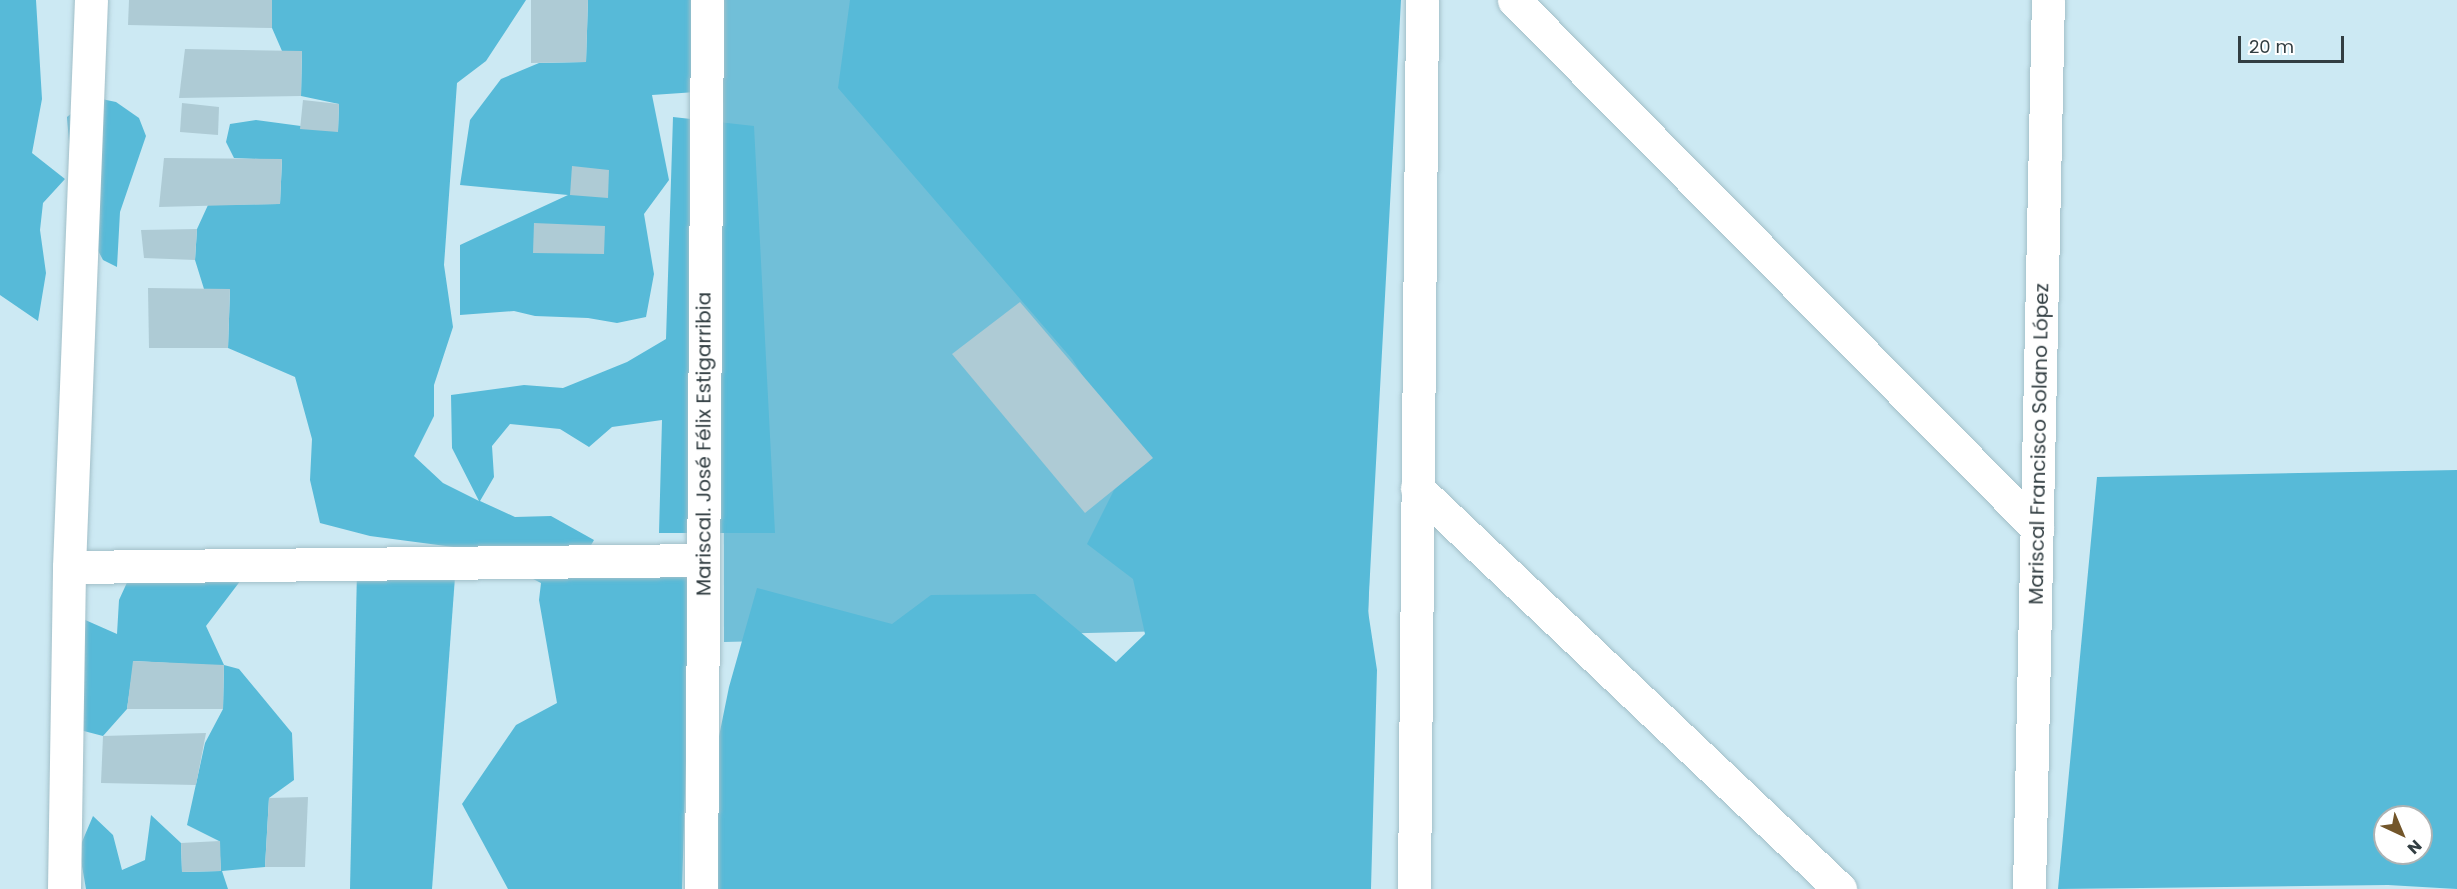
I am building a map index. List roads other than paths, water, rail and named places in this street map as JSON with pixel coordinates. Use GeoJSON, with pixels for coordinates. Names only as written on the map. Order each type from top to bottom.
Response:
{"type":"FeatureCollection","features":[{"type":"Feature","properties":{"kind":"street"},"geometry":{"type":"LineString","coordinates":[[64,889],[69,567],[91,0]]}},
{"type":"Feature","properties":{"kind":"street","name":"Mariscal. José Félix Estigarribia"},"geometry":{"type":"LineString","coordinates":[[701,889],[707,0]]}},
{"type":"Feature","properties":{"kind":"street"},"geometry":{"type":"LineString","coordinates":[[1414,889],[1422,0]]}},
{"type":"Feature","properties":{"kind":"street"},"geometry":{"type":"LineString","coordinates":[[1514,0],[2037,528]]}},
{"type":"Feature","properties":{"kind":"street","name":"Mariscal Francisco Solano López"},"geometry":{"type":"LineString","coordinates":[[2029,889],[2048,0]]}},
{"type":"Feature","properties":{"kind":"street"},"geometry":{"type":"LineString","coordinates":[[1418,488],[1840,889]]}},
{"type":"Feature","properties":{"kind":"street"},"geometry":{"type":"LineString","coordinates":[[69,567],[703,560]]}}]}
